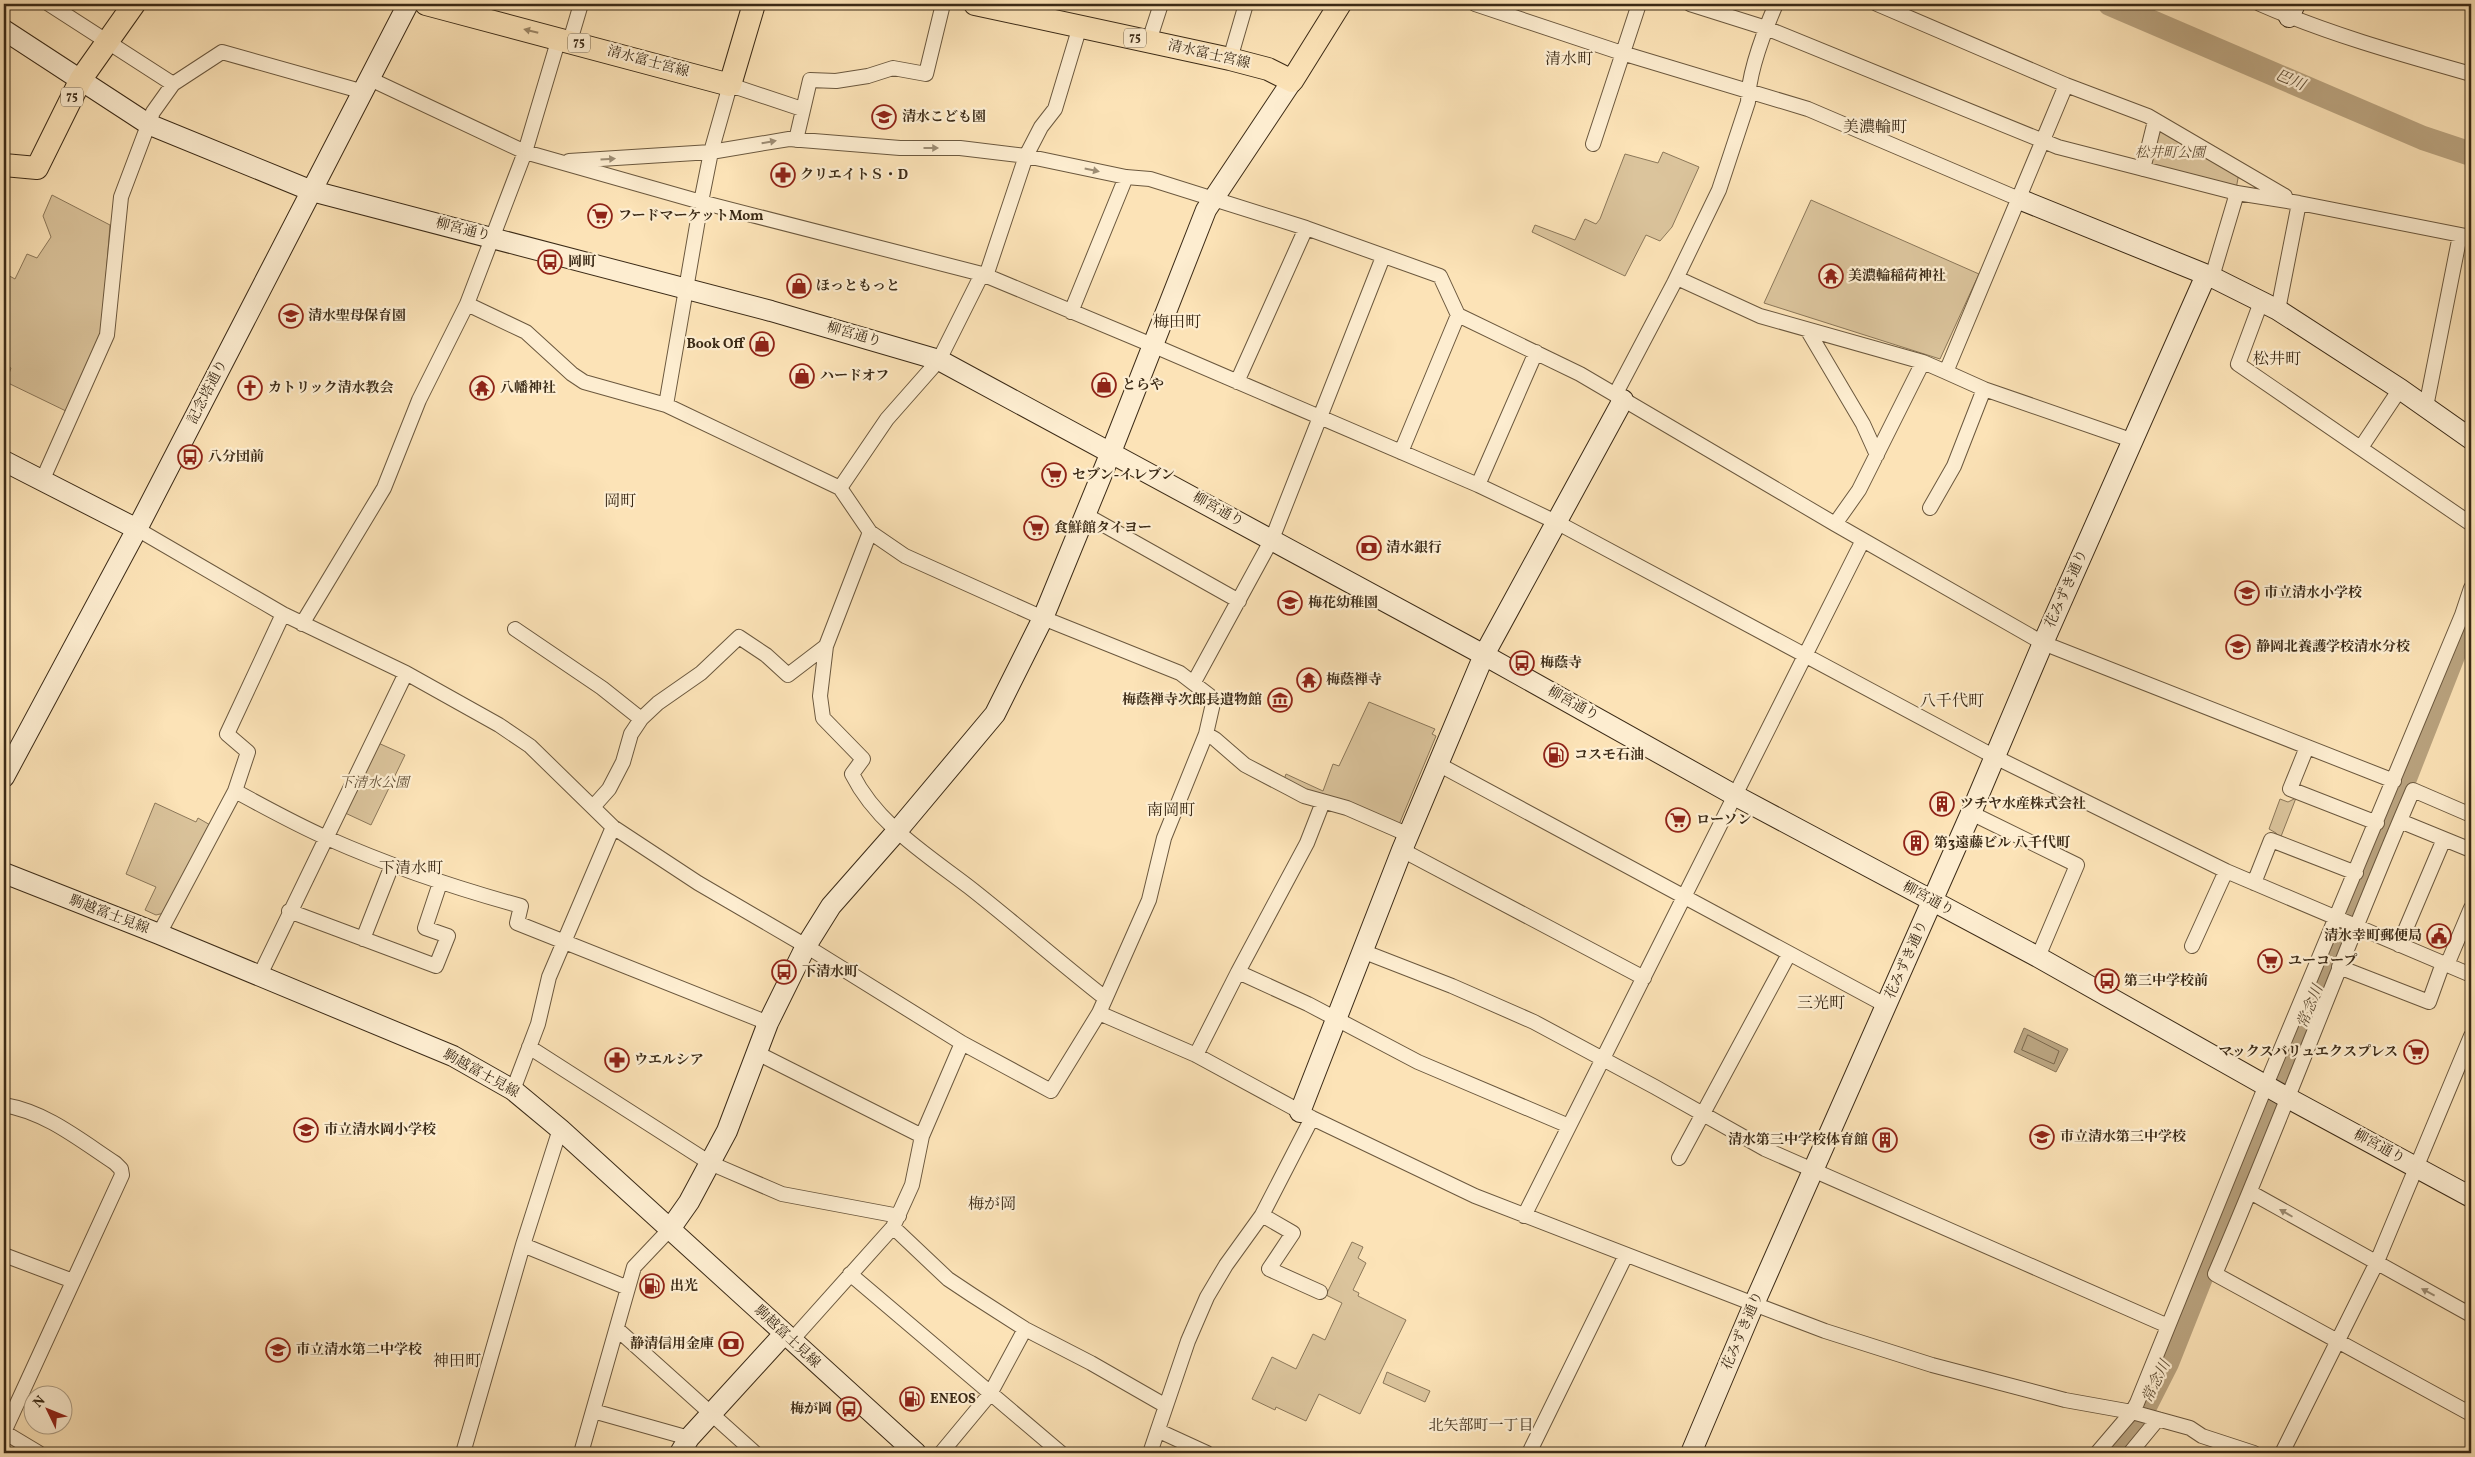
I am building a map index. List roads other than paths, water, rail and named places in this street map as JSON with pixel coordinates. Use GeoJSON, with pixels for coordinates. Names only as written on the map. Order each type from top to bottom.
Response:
{"type":"FeatureCollection","features":[{"type":"Feature","properties":{"kind":"main road","name":"75"},"geometry":{"type":"LineString","coordinates":[[4,164],[37,168],[81,79],[134,4]]}},
{"type":"Feature","properties":{"kind":"main road","name":"清水富士宮線"},"geometry":{"type":"LineString","coordinates":[[426,4],[565,39],[730,85]]}},
{"type":"Feature","properties":{"kind":"main road"},"geometry":{"type":"LineString","coordinates":[[730,85],[754,4]]}},
{"type":"Feature","properties":{"kind":"main road","name":"清水富士宮線"},"geometry":{"type":"LineString","coordinates":[[975,4],[1230,59],[1268,69],[1292,82]]}},
{"type":"Feature","properties":{"kind":"main road"},"geometry":{"type":"LineString","coordinates":[[1292,82],[1340,4]]}},
{"type":"Feature","properties":{"kind":"street"},"geometry":{"type":"LineString","coordinates":[[49,4],[173,84]]}},
{"type":"Feature","properties":{"kind":"street","name":"記念塔通り"},"geometry":{"type":"LineString","coordinates":[[6,765],[137,529],[408,4]]}},
{"type":"Feature","properties":{"kind":"street"},"geometry":{"type":"LineString","coordinates":[[302,624],[384,488],[419,400],[467,304],[525,152],[565,39],[581,4]]}},
{"type":"Feature","properties":{"kind":"street"},"geometry":{"type":"LineString","coordinates":[[796,140],[810,80],[836,81],[868,76],[893,68],[926,74],[943,4]]}},
{"type":"Feature","properties":{"kind":"street"},"geometry":{"type":"LineString","coordinates":[[1149,41],[1161,4]]}},
{"type":"Feature","properties":{"kind":"street"},"geometry":{"type":"LineString","coordinates":[[1230,59],[1246,4]]}},
{"type":"Feature","properties":{"kind":"street"},"geometry":{"type":"LineString","coordinates":[[1475,4],[1622,53],[1808,109],[2019,199],[2209,276],[2269,306],[2400,389],[2471,439]]}},
{"type":"Feature","properties":{"kind":"street"},"geometry":{"type":"LineString","coordinates":[[1593,144],[1639,4]]}},
{"type":"Feature","properties":{"kind":"street"},"geometry":{"type":"LineString","coordinates":[[1690,4],[1766,28],[2058,148],[2237,194],[2299,203],[2465,236],[2426,407]]}},
{"type":"Feature","properties":{"kind":"street"},"geometry":{"type":"LineString","coordinates":[[1150,1453],[1188,1341],[1207,1297],[1231,1258],[1262,1215],[1306,1115],[1337,1018],[1362,951],[1484,655],[1558,523],[1719,190],[1748,102],[1748,90],[1766,28],[1776,4]]}},
{"type":"Feature","properties":{"kind":"street"},"geometry":{"type":"LineString","coordinates":[[1877,4],[2155,121],[2271,190],[2299,203]]}},
{"type":"Feature","properties":{"kind":"street"},"geometry":{"type":"LineString","coordinates":[[2260,4],[2292,10],[2384,50],[2471,74]]}},
{"type":"Feature","properties":{"kind":"street"},"geometry":{"type":"LineString","coordinates":[[840,488],[887,419],[939,360],[984,275],[1026,156],[1041,126],[1055,109],[1080,26]]}},
{"type":"Feature","properties":{"kind":"street","name":"柳宮通り"},"geometry":{"type":"LineString","coordinates":[[4,30],[148,124],[312,191],[771,311],[939,360],[1272,539],[1736,796],[2038,957],[2286,1097],[2471,1197]]}},
{"type":"Feature","properties":{"kind":"street"},"geometry":{"type":"LineString","coordinates":[[42,481],[108,335],[121,197],[152,112],[173,84],[222,52],[367,85],[525,152],[559,162],[701,202],[984,275],[1478,485],[1558,523],[1995,757],[2226,871],[2471,975]]}},
{"type":"Feature","properties":{"kind":"street"},"geometry":{"type":"LineString","coordinates":[[581,1453],[634,1267],[670,1229],[689,1202],[727,1131],[755,1052],[768,1023],[806,946],[831,906],[995,714],[1043,618],[1112,452],[1152,345],[1212,198],[1292,82]]}},
{"type":"Feature","properties":{"kind":"street"},"geometry":{"type":"LineString","coordinates":[[666,405],[711,152],[730,85],[802,109]]}},
{"type":"Feature","properties":{"kind":"street"},"geometry":{"type":"LineString","coordinates":[[1946,372],[2066,85]]}},
{"type":"Feature","properties":{"kind":"street"},"geometry":{"type":"LineString","coordinates":[[2143,169],[2155,121]]}},
{"type":"Feature","properties":{"kind":"street"},"geometry":{"type":"LineString","coordinates":[[559,162],[711,152],[796,140],[900,148],[960,148],[1026,156],[1126,177],[1150,179],[1306,228],[1440,276],[1458,315],[1580,374],[1834,524],[2043,643],[2394,781]]}},
{"type":"Feature","properties":{"kind":"street"},"geometry":{"type":"LineString","coordinates":[[1071,312],[1126,177]]}},
{"type":"Feature","properties":{"kind":"street"},"geometry":{"type":"LineString","coordinates":[[2209,276],[2237,194]]}},
{"type":"Feature","properties":{"kind":"street"},"geometry":{"type":"LineString","coordinates":[[2299,203],[2269,306],[2238,364],[2362,446],[2471,524]]}},
{"type":"Feature","properties":{"kind":"street"},"geometry":{"type":"LineString","coordinates":[[1237,382],[1306,228]]}},
{"type":"Feature","properties":{"kind":"street"},"geometry":{"type":"LineString","coordinates":[[1194,682],[1272,539],[1383,257]]}},
{"type":"Feature","properties":{"kind":"street","name":"花みずき通り"},"geometry":{"type":"LineString","coordinates":[[1691,1453],[1754,1304],[1971,813],[2043,643],[2209,276]]}},
{"type":"Feature","properties":{"kind":"street"},"geometry":{"type":"LineString","coordinates":[[1677,278],[1760,316],[1923,362],[1984,389],[2134,441]]}},
{"type":"Feature","properties":{"kind":"street"},"geometry":{"type":"LineString","coordinates":[[4,462],[137,529],[283,614],[406,673],[499,725],[530,746],[613,827],[698,883],[806,946],[962,1043],[1050,1091],[1099,1013],[1148,900],[1172,814],[1206,734],[1214,699],[1180,673],[1043,618],[905,556],[870,532],[840,488],[666,405],[584,382],[572,374],[526,332],[467,304]]}},
{"type":"Feature","properties":{"kind":"street"},"geometry":{"type":"LineString","coordinates":[[1401,452],[1458,315]]}},
{"type":"Feature","properties":{"kind":"street"},"geometry":{"type":"LineString","coordinates":[[1808,331],[1863,424],[1877,455]]}},
{"type":"Feature","properties":{"kind":"street"},"geometry":{"type":"LineString","coordinates":[[1478,485],[1536,352]]}},
{"type":"Feature","properties":{"kind":"street"},"geometry":{"type":"LineString","coordinates":[[1834,524],[1859,490],[1923,362]]}},
{"type":"Feature","properties":{"kind":"street"},"geometry":{"type":"LineString","coordinates":[[1930,508],[1954,466],[1984,389]]}},
{"type":"Feature","properties":{"kind":"street"},"geometry":{"type":"LineString","coordinates":[[2362,446],[2400,389]]}},
{"type":"Feature","properties":{"kind":"street"},"geometry":{"type":"LineString","coordinates":[[1086,515],[1239,601]]}},
{"type":"Feature","properties":{"kind":"street"},"geometry":{"type":"LineString","coordinates":[[870,532],[826,646],[820,696],[822,718],[863,759],[852,774],[861,793],[897,831],[919,851],[968,887],[1105,998]]}},
{"type":"Feature","properties":{"kind":"street"},"geometry":{"type":"LineString","coordinates":[[1524,1216],[1863,540]]}},
{"type":"Feature","properties":{"kind":"street"},"geometry":{"type":"LineString","coordinates":[[2097,1453],[2132,1412],[2266,1085],[2377,823],[2462,615],[2471,588]]}},
{"type":"Feature","properties":{"kind":"street"},"geometry":{"type":"LineString","coordinates":[[158,934],[235,791],[248,752],[226,734],[283,614]]}},
{"type":"Feature","properties":{"kind":"street"},"geometry":{"type":"LineString","coordinates":[[516,629],[602,688],[641,719]]}},
{"type":"Feature","properties":{"kind":"street"},"geometry":{"type":"LineString","coordinates":[[593,807],[609,790],[623,762],[631,734],[641,719],[658,703],[701,673],[738,637],[766,655],[788,675],[826,646]]}},
{"type":"Feature","properties":{"kind":"street"},"geometry":{"type":"LineString","coordinates":[[259,977],[289,911],[406,673]]}},
{"type":"Feature","properties":{"kind":"street"},"geometry":{"type":"LineString","coordinates":[[1206,734],[1216,739],[1245,764],[1304,796],[1347,808],[1644,978]]}},
{"type":"Feature","properties":{"kind":"street"},"geometry":{"type":"LineString","coordinates":[[2307,747],[2290,789],[2377,823]]}},
{"type":"Feature","properties":{"kind":"street"},"geometry":{"type":"LineString","coordinates":[[1438,764],[1887,1006]]}},
{"type":"Feature","properties":{"kind":"street"},"geometry":{"type":"LineString","coordinates":[[2471,815],[2413,790],[2355,927],[2286,1097],[2250,1192],[2215,1274],[2471,1414]]}},
{"type":"Feature","properties":{"kind":"street"},"geometry":{"type":"LineString","coordinates":[[235,791],[326,838],[392,865],[440,883],[521,906],[518,923],[768,1023]]}},
{"type":"Feature","properties":{"kind":"street"},"geometry":{"type":"LineString","coordinates":[[1196,1055],[1307,843],[1323,802]]}},
{"type":"Feature","properties":{"kind":"street"},"geometry":{"type":"LineString","coordinates":[[1971,813],[2077,865],[2038,957]]}},
{"type":"Feature","properties":{"kind":"street"},"geometry":{"type":"LineString","coordinates":[[2400,821],[2471,850]]}},
{"type":"Feature","properties":{"kind":"street"},"geometry":{"type":"LineString","coordinates":[[514,1090],[538,1024],[549,977],[613,827]]}},
{"type":"Feature","properties":{"kind":"street"},"geometry":{"type":"LineString","coordinates":[[2399,945],[2444,839]]}},
{"type":"Feature","properties":{"kind":"street"},"geometry":{"type":"LineString","coordinates":[[2254,883],[2271,840],[2356,873]]}},
{"type":"Feature","properties":{"kind":"street"},"geometry":{"type":"LineString","coordinates":[[363,938],[392,865]]}},
{"type":"Feature","properties":{"kind":"street"},"geometry":{"type":"LineString","coordinates":[[2192,946],[2226,871]]}},
{"type":"Feature","properties":{"kind":"street","name":"駒越富士見線"},"geometry":{"type":"LineString","coordinates":[[4,873],[158,934],[454,1056],[514,1090],[560,1129],[916,1453]]}},
{"type":"Feature","properties":{"kind":"street"},"geometry":{"type":"LineString","coordinates":[[289,911],[436,966],[448,936],[425,928],[440,883]]}},
{"type":"Feature","properties":{"kind":"street"},"geometry":{"type":"LineString","coordinates":[[2339,967],[2429,1002],[2471,908]]}},
{"type":"Feature","properties":{"kind":"street"},"geometry":{"type":"LineString","coordinates":[[1362,951],[1452,986],[1534,1022],[1704,1114],[1764,1149],[2168,1326]]}},
{"type":"Feature","properties":{"kind":"street"},"geometry":{"type":"LineString","coordinates":[[1678,1158],[1704,1114],[1790,954]]}},
{"type":"Feature","properties":{"kind":"street"},"geometry":{"type":"LineString","coordinates":[[1238,972],[1337,1018],[1432,1069],[1569,1126]]}},
{"type":"Feature","properties":{"kind":"street"},"geometry":{"type":"LineString","coordinates":[[1099,1013],[1196,1055],[1306,1115],[1475,1196],[1754,1304],[1825,1331],[1932,1365],[2066,1400],[2154,1418],[2190,1428],[2202,1436],[2247,1452]]}},
{"type":"Feature","properties":{"kind":"street"},"geometry":{"type":"LineString","coordinates":[[2282,1453],[2376,1264],[2471,1036]]}},
{"type":"Feature","properties":{"kind":"street"},"geometry":{"type":"LineString","coordinates":[[593,1411],[684,1446],[712,1414],[850,1274],[896,1221],[912,1185],[922,1136],[962,1043]]}},
{"type":"Feature","properties":{"kind":"street"},"geometry":{"type":"LineString","coordinates":[[529,1047],[710,1163],[782,1194],[896,1221],[948,1279],[1025,1329],[1091,1362],[1166,1406]]}},
{"type":"Feature","properties":{"kind":"street"},"geometry":{"type":"LineString","coordinates":[[755,1052],[922,1136]]}},
{"type":"Feature","properties":{"kind":"street"},"geometry":{"type":"LineString","coordinates":[[4,1105],[36,1113],[115,1162],[121,1169],[122,1175],[4,1432],[39,1453]]}},
{"type":"Feature","properties":{"kind":"street"},"geometry":{"type":"LineString","coordinates":[[463,1453],[560,1129]]}},
{"type":"Feature","properties":{"kind":"street"},"geometry":{"type":"LineString","coordinates":[[2250,1192],[2376,1264],[2471,1315]]}},
{"type":"Feature","properties":{"kind":"street"},"geometry":{"type":"LineString","coordinates":[[1262,1215],[1293,1233],[1269,1269],[1320,1292]]}},
{"type":"Feature","properties":{"kind":"street"},"geometry":{"type":"LineString","coordinates":[[524,1245],[628,1288]]}},
{"type":"Feature","properties":{"kind":"street"},"geometry":{"type":"LineString","coordinates":[[4,1255],[74,1281]]}},
{"type":"Feature","properties":{"kind":"street"},"geometry":{"type":"LineString","coordinates":[[1529,1453],[1626,1255]]}},
{"type":"Feature","properties":{"kind":"street"},"geometry":{"type":"LineString","coordinates":[[850,1274],[1061,1453]]}},
{"type":"Feature","properties":{"kind":"street"},"geometry":{"type":"LineString","coordinates":[[616,1329],[755,1453]]}},
{"type":"Feature","properties":{"kind":"street"},"geometry":{"type":"LineString","coordinates":[[940,1453],[990,1394],[1025,1329]]}},
{"type":"Feature","properties":{"kind":"street"},"geometry":{"type":"LineString","coordinates":[[2130,1453],[2154,1418]]}},
{"type":"Feature","properties":{"kind":"street"},"geometry":{"type":"LineString","coordinates":[[1159,1431],[1206,1453]]}},
{"type":"Feature","properties":{"kind":"water"},"geometry":{"type":"Polygon","coordinates":[[[2024,1028],[2068,1049],[2056,1072],[2014,1052],[2024,1028]]]}},
{"type":"Feature","properties":{"kind":"waterway","name":"巴川"},"geometry":{"type":"LineString","coordinates":[[2110,4],[2423,138],[2471,154]]}},
{"type":"Feature","properties":{"kind":"waterway","name":"常念川"},"geometry":{"type":"LineString","coordinates":[[2115,1453],[2132,1432],[2167,1363],[2299,1031],[2316,996],[2384,832],[2471,610]]}},
{"type":"Feature","properties":{"kind":"place","name":"清水こども園"},"geometry":{"type":"Point","coordinates":[884,117]}},
{"type":"Feature","properties":{"kind":"place","name":"クリエイトＳ・D"},"geometry":{"type":"Point","coordinates":[783,175]}},
{"type":"Feature","properties":{"kind":"place","name":"フードマーケットMom"},"geometry":{"type":"Point","coordinates":[600,216]}},
{"type":"Feature","properties":{"kind":"place","name":"岡町"},"geometry":{"type":"Point","coordinates":[550,262]}},
{"type":"Feature","properties":{"kind":"place","name":"美濃輪稲荷神社"},"geometry":{"type":"Point","coordinates":[1831,276]}},
{"type":"Feature","properties":{"kind":"place","name":"ほっともっと"},"geometry":{"type":"Point","coordinates":[799,286]}},
{"type":"Feature","properties":{"kind":"place","name":"清水聖母保育園"},"geometry":{"type":"Point","coordinates":[291,316]}},
{"type":"Feature","properties":{"kind":"place","name":"Book Off"},"geometry":{"type":"Point","coordinates":[762,344]}},
{"type":"Feature","properties":{"kind":"place","name":"ハードオフ"},"geometry":{"type":"Point","coordinates":[802,376]}},
{"type":"Feature","properties":{"kind":"place","name":"とらや"},"geometry":{"type":"Point","coordinates":[1104,385]}},
{"type":"Feature","properties":{"kind":"place","name":"カトリック清水教会"},"geometry":{"type":"Point","coordinates":[250,388]}},
{"type":"Feature","properties":{"kind":"place","name":"八幡神社"},"geometry":{"type":"Point","coordinates":[482,388]}},
{"type":"Feature","properties":{"kind":"place","name":"八分団前"},"geometry":{"type":"Point","coordinates":[190,457]}},
{"type":"Feature","properties":{"kind":"place","name":"セブン-イレブン"},"geometry":{"type":"Point","coordinates":[1054,475]}},
{"type":"Feature","properties":{"kind":"place","name":"食鮮館タイヨー"},"geometry":{"type":"Point","coordinates":[1036,528]}},
{"type":"Feature","properties":{"kind":"place","name":"清水銀行"},"geometry":{"type":"Point","coordinates":[1369,548]}},
{"type":"Feature","properties":{"kind":"place","name":"市立清水小学校"},"geometry":{"type":"Point","coordinates":[2247,593]}},
{"type":"Feature","properties":{"kind":"place","name":"梅花幼稚園"},"geometry":{"type":"Point","coordinates":[1290,603]}},
{"type":"Feature","properties":{"kind":"place","name":"静岡北養護学校清水分校"},"geometry":{"type":"Point","coordinates":[2238,647]}},
{"type":"Feature","properties":{"kind":"place","name":"梅蔭寺"},"geometry":{"type":"Point","coordinates":[1522,663]}},
{"type":"Feature","properties":{"kind":"place","name":"梅蔭禅寺"},"geometry":{"type":"Point","coordinates":[1309,680]}},
{"type":"Feature","properties":{"kind":"place","name":"梅蔭禅寺次郎長遺物館"},"geometry":{"type":"Point","coordinates":[1280,700]}},
{"type":"Feature","properties":{"kind":"place","name":"コスモ石油"},"geometry":{"type":"Point","coordinates":[1556,755]}},
{"type":"Feature","properties":{"kind":"place","name":"ツチヤ水産株式会社"},"geometry":{"type":"Point","coordinates":[1942,804]}},
{"type":"Feature","properties":{"kind":"place","name":"ローソン"},"geometry":{"type":"Point","coordinates":[1678,820]}},
{"type":"Feature","properties":{"kind":"place","name":"第3遠藤ビル 八千代町"},"geometry":{"type":"Point","coordinates":[1916,843]}},
{"type":"Feature","properties":{"kind":"place","name":"清水幸町郵便局"},"geometry":{"type":"Point","coordinates":[2439,936]}},
{"type":"Feature","properties":{"kind":"place","name":"ユーコープ"},"geometry":{"type":"Point","coordinates":[2270,961]}},
{"type":"Feature","properties":{"kind":"place","name":"下清水町"},"geometry":{"type":"Point","coordinates":[784,972]}},
{"type":"Feature","properties":{"kind":"place","name":"第三中学校前"},"geometry":{"type":"Point","coordinates":[2107,981]}},
{"type":"Feature","properties":{"kind":"place","name":"マックスバリュエクスプレス"},"geometry":{"type":"Point","coordinates":[2416,1052]}},
{"type":"Feature","properties":{"kind":"place","name":"ウエルシア"},"geometry":{"type":"Point","coordinates":[617,1060]}},
{"type":"Feature","properties":{"kind":"place","name":"市立清水岡小学校"},"geometry":{"type":"Point","coordinates":[306,1130]}},
{"type":"Feature","properties":{"kind":"place","name":"市立清水第三中学校"},"geometry":{"type":"Point","coordinates":[2042,1137]}},
{"type":"Feature","properties":{"kind":"place","name":"清水第三中学校体育館"},"geometry":{"type":"Point","coordinates":[1885,1140]}},
{"type":"Feature","properties":{"kind":"place","name":"出光"},"geometry":{"type":"Point","coordinates":[652,1286]}},
{"type":"Feature","properties":{"kind":"place","name":"静清信用金庫"},"geometry":{"type":"Point","coordinates":[731,1344]}},
{"type":"Feature","properties":{"kind":"place","name":"市立清水第二中学校"},"geometry":{"type":"Point","coordinates":[278,1350]}},
{"type":"Feature","properties":{"kind":"place","name":"ENEOS"},"geometry":{"type":"Point","coordinates":[912,1399]}},
{"type":"Feature","properties":{"kind":"place","name":"梅が岡"},"geometry":{"type":"Point","coordinates":[849,1409]}},
{"type":"Feature","properties":{"kind":"district","name":"清水町"},"geometry":{"type":"Point","coordinates":[1569,60]}},
{"type":"Feature","properties":{"kind":"district","name":"美濃輪町"},"geometry":{"type":"Point","coordinates":[1875,128]}},
{"type":"Feature","properties":{"kind":"district","name":"梅田町"},"geometry":{"type":"Point","coordinates":[1177,323]}},
{"type":"Feature","properties":{"kind":"district","name":"松井町"},"geometry":{"type":"Point","coordinates":[2277,360]}},
{"type":"Feature","properties":{"kind":"district","name":"岡町"},"geometry":{"type":"Point","coordinates":[620,502]}},
{"type":"Feature","properties":{"kind":"district","name":"八千代町"},"geometry":{"type":"Point","coordinates":[1952,702]}},
{"type":"Feature","properties":{"kind":"district","name":"南岡町"},"geometry":{"type":"Point","coordinates":[1171,811]}},
{"type":"Feature","properties":{"kind":"district","name":"下清水町"},"geometry":{"type":"Point","coordinates":[411,869]}},
{"type":"Feature","properties":{"kind":"district","name":"三光町"},"geometry":{"type":"Point","coordinates":[1821,1004]}},
{"type":"Feature","properties":{"kind":"district","name":"梅が岡"},"geometry":{"type":"Point","coordinates":[992,1205]}},
{"type":"Feature","properties":{"kind":"district","name":"神田町"},"geometry":{"type":"Point","coordinates":[457,1362]}},
{"type":"Feature","properties":{"kind":"district","name":"北矢部町一丁目"},"geometry":{"type":"Point","coordinates":[1481,1426]}},
{"type":"Feature","properties":{"kind":"park label","name":"松井町公園"},"geometry":{"type":"Point","coordinates":[2170,153]}},
{"type":"Feature","properties":{"kind":"park label","name":"下清水公園"},"geometry":{"type":"Point","coordinates":[374,783]}}]}
